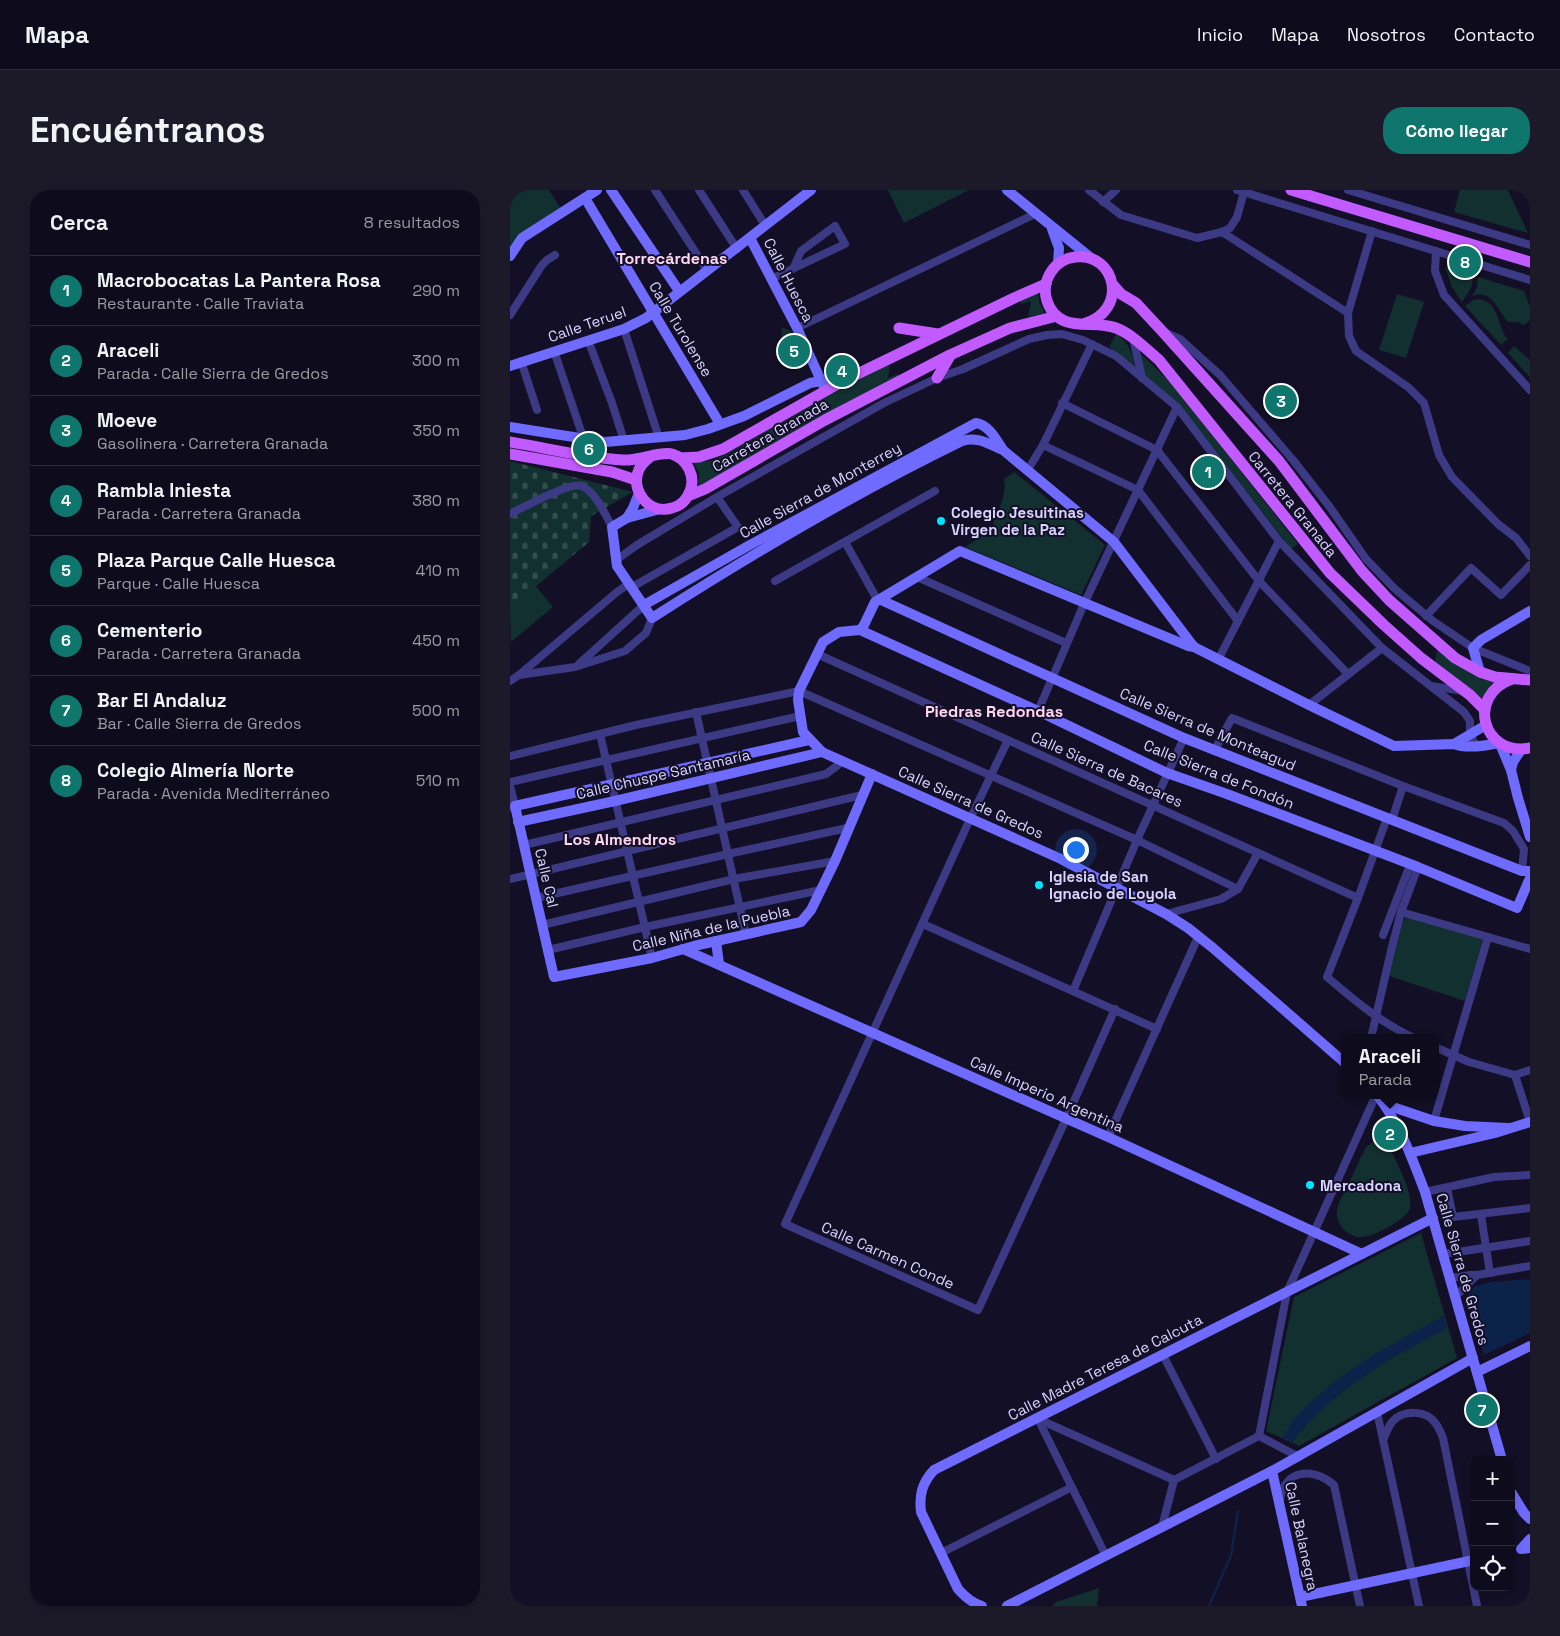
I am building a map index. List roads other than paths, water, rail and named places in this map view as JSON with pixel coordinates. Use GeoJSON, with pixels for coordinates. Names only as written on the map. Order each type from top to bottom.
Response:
{"type":"FeatureCollection","features":[{"type":"Feature","properties":{"kind":"main road"},"geometry":{"type":"LineString","coordinates":[[1291,190],[1530,262]]}},
{"type":"Feature","properties":{"kind":"main road"},"geometry":{"type":"LineString","coordinates":[[1057,316],[1049,307],[1047,301],[1046,284],[1048,276],[1058,264],[1074,257],[1091,258]]}},
{"type":"Feature","properties":{"kind":"main road","name":"Carretera Granada"},"geometry":{"type":"LineString","coordinates":[[1091,258],[1105,269],[1113,285],[1121,294],[1136,303],[1279,462],[1362,571],[1389,600],[1450,653],[1480,672],[1495,678],[1530,680]]}},
{"type":"Feature","properties":{"kind":"main road","name":"Carretera Granada"},"geometry":{"type":"LineString","coordinates":[[510,442],[609,459],[630,460],[650,457],[660,453],[671,454],[681,458],[699,457],[723,449],[824,386],[842,381],[1046,284]]}},
{"type":"Feature","properties":{"kind":"main road"},"geometry":{"type":"LineString","coordinates":[[1083,324],[1100,318],[1106,311],[1110,303],[1113,285]]}},
{"type":"Feature","properties":{"kind":"main road","name":"Carretera Granada"},"geometry":{"type":"LineString","coordinates":[[688,496],[705,489],[825,420],[950,355],[1010,328],[1057,316],[1069,323],[1116,328],[1133,338],[1159,360],[1178,381],[1250,476],[1330,573],[1421,658],[1466,692],[1485,710]]}},
{"type":"Feature","properties":{"kind":"main road"},"geometry":{"type":"LineString","coordinates":[[899,328],[938,334]]}},
{"type":"Feature","properties":{"kind":"main road"},"geometry":{"type":"LineString","coordinates":[[937,378],[950,355]]}},
{"type":"Feature","properties":{"kind":"main road"},"geometry":{"type":"LineString","coordinates":[[510,454],[612,472],[636,480]]}},
{"type":"Feature","properties":{"kind":"main road"},"geometry":{"type":"LineString","coordinates":[[650,457],[638,471],[636,480],[639,493],[644,501],[660,509]]}},
{"type":"Feature","properties":{"kind":"main road","name":"Carretera Granada"},"geometry":{"type":"LineString","coordinates":[[660,509],[671,509],[681,504],[688,496],[692,486],[692,476],[688,466],[681,458]]}},
{"type":"Feature","properties":{"kind":"main road"},"geometry":{"type":"LineString","coordinates":[[1514,678],[1503,682],[1494,689],[1488,699],[1485,710],[1486,725],[1490,734],[1500,743],[1507,747],[1526,749]]}},
{"type":"Feature","properties":{"kind":"street"},"geometry":{"type":"LineString","coordinates":[[611,190],[679,291]]}},
{"type":"Feature","properties":{"kind":"street"},"geometry":{"type":"LineString","coordinates":[[655,190],[707,270]]}},
{"type":"Feature","properties":{"kind":"street"},"geometry":{"type":"LineString","coordinates":[[699,190],[737,249]]}},
{"type":"Feature","properties":{"kind":"street"},"geometry":{"type":"LineString","coordinates":[[742,190],[765,225]]}},
{"type":"Feature","properties":{"kind":"street","name":"Calle Teruel"},"geometry":{"type":"LineString","coordinates":[[510,366],[624,329],[646,318],[811,190]]}},
{"type":"Feature","properties":{"kind":"street"},"geometry":{"type":"LineString","coordinates":[[1007,190],[1091,258]]}},
{"type":"Feature","properties":{"kind":"street"},"geometry":{"type":"LineString","coordinates":[[1089,190],[1121,215],[1197,238],[1222,232],[1230,228],[1237,216],[1241,191],[1530,280]]}},
{"type":"Feature","properties":{"kind":"street"},"geometry":{"type":"LineString","coordinates":[[1103,202],[1116,190]]}},
{"type":"Feature","properties":{"kind":"street"},"geometry":{"type":"LineString","coordinates":[[1348,190],[1530,246]]}},
{"type":"Feature","properties":{"kind":"street"},"geometry":{"type":"LineString","coordinates":[[1377,198],[1381,190]]}},
{"type":"Feature","properties":{"kind":"street"},"geometry":{"type":"LineString","coordinates":[[510,256],[522,238],[589,193]]}},
{"type":"Feature","properties":{"kind":"street","name":"Calle Turolense"},"geometry":{"type":"LineString","coordinates":[[589,193],[653,312],[720,424]]}},
{"type":"Feature","properties":{"kind":"street"},"geometry":{"type":"LineString","coordinates":[[796,328],[1035,214]]}},
{"type":"Feature","properties":{"kind":"street"},"geometry":{"type":"LineString","coordinates":[[771,279],[793,269],[845,244],[835,226],[801,251],[793,269]]}},
{"type":"Feature","properties":{"kind":"street"},"geometry":{"type":"LineString","coordinates":[[1052,228],[1059,248],[1058,264]]}},
{"type":"Feature","properties":{"kind":"street"},"geometry":{"type":"LineString","coordinates":[[1372,231],[1348,313],[1349,336],[1356,351],[1408,387],[1424,403],[1439,455],[1452,477],[1498,524],[1516,538],[1530,556]]}},
{"type":"Feature","properties":{"kind":"street"},"geometry":{"type":"LineString","coordinates":[[1222,232],[1348,313]]}},
{"type":"Feature","properties":{"kind":"street","name":"Calle Huesca"},"geometry":{"type":"LineString","coordinates":[[750,238],[824,386]]}},
{"type":"Feature","properties":{"kind":"street"},"geometry":{"type":"LineString","coordinates":[[1436,251],[1435,271],[1444,296],[1530,390]]}},
{"type":"Feature","properties":{"kind":"street"},"geometry":{"type":"LineString","coordinates":[[510,315],[542,265],[546,260],[555,255]]}},
{"type":"Feature","properties":{"kind":"street"},"geometry":{"type":"LineString","coordinates":[[624,329],[659,438]]}},
{"type":"Feature","properties":{"kind":"street","name":"Carretera Granada"},"geometry":{"type":"LineString","coordinates":[[1162,331],[1180,339],[1220,374],[1329,506],[1366,559],[1395,589],[1426,616],[1473,648],[1530,671]]}},
{"type":"Feature","properties":{"kind":"street"},"geometry":{"type":"LineString","coordinates":[[616,560],[637,545],[717,497],[884,403],[937,378],[963,369],[1034,338],[1062,334],[1092,344],[1116,356],[1177,407],[1279,541],[1382,648],[1464,712],[1470,721],[1470,734],[1476,746]]}},
{"type":"Feature","properties":{"kind":"street"},"geometry":{"type":"LineString","coordinates":[[1133,338],[1142,378]]}},
{"type":"Feature","properties":{"kind":"street"},"geometry":{"type":"LineString","coordinates":[[588,340],[624,441]]}},
{"type":"Feature","properties":{"kind":"street"},"geometry":{"type":"LineString","coordinates":[[1028,471],[1092,344]]}},
{"type":"Feature","properties":{"kind":"street"},"geometry":{"type":"LineString","coordinates":[[554,351],[584,440]]}},
{"type":"Feature","properties":{"kind":"street"},"geometry":{"type":"LineString","coordinates":[[522,361],[537,410]]}},
{"type":"Feature","properties":{"kind":"street","name":"Carretera Granada"},"geometry":{"type":"LineString","coordinates":[[510,427],[605,442],[685,435],[720,424],[774,402],[810,383],[824,386]]}},
{"type":"Feature","properties":{"kind":"street"},"geometry":{"type":"LineString","coordinates":[[1062,404],[1157,450],[1259,582],[1348,674]]}},
{"type":"Feature","properties":{"kind":"street"},"geometry":{"type":"LineString","coordinates":[[1038,711],[1066,643],[1177,407]]}},
{"type":"Feature","properties":{"kind":"street","name":"Calle Sierra de Monterrey"},"geometry":{"type":"LineString","coordinates":[[644,605],[976,423],[983,424],[989,430],[1003,450]]}},
{"type":"Feature","properties":{"kind":"street"},"geometry":{"type":"LineString","coordinates":[[519,675],[575,667],[625,650],[646,633],[652,618],[734,566],[895,474],[970,438],[1003,450],[1114,542],[1194,647]]}},
{"type":"Feature","properties":{"kind":"street"},"geometry":{"type":"LineString","coordinates":[[1042,445],[1138,490],[1238,621]]}},
{"type":"Feature","properties":{"kind":"street"},"geometry":{"type":"LineString","coordinates":[[1298,467],[1300,490]]}},
{"type":"Feature","properties":{"kind":"street"},"geometry":{"type":"LineString","coordinates":[[510,514],[563,489],[576,485],[582,486],[594,498],[612,526],[613,548],[617,566],[652,618]]}},
{"type":"Feature","properties":{"kind":"street"},"geometry":{"type":"LineString","coordinates":[[775,581],[935,491]]}},
{"type":"Feature","properties":{"kind":"street"},"geometry":{"type":"LineString","coordinates":[[627,518],[639,493]]}},
{"type":"Feature","properties":{"kind":"street"},"geometry":{"type":"LineString","coordinates":[[510,681],[617,592],[738,527],[717,497]]}},
{"type":"Feature","properties":{"kind":"street"},"geometry":{"type":"LineString","coordinates":[[612,526],[627,518],[660,509]]}},
{"type":"Feature","properties":{"kind":"street"},"geometry":{"type":"LineString","coordinates":[[1219,658],[1279,541]]}},
{"type":"Feature","properties":{"kind":"street"},"geometry":{"type":"LineString","coordinates":[[845,542],[879,600]]}},
{"type":"Feature","properties":{"kind":"street"},"geometry":{"type":"LineString","coordinates":[[822,752],[803,732],[798,700],[799,691],[823,642],[839,632],[860,630],[875,602],[960,551],[1084,604],[1219,658],[1309,705],[1394,746],[1454,744],[1476,746],[1500,743],[1511,770],[1530,837]]}},
{"type":"Feature","properties":{"kind":"street"},"geometry":{"type":"LineString","coordinates":[[1426,616],[1471,568],[1501,595],[1530,565]]}},
{"type":"Feature","properties":{"kind":"street"},"geometry":{"type":"LineString","coordinates":[[917,577],[1066,643]]}},
{"type":"Feature","properties":{"kind":"street","name":"Calle Sierra de Monteagud"},"geometry":{"type":"LineString","coordinates":[[879,600],[1214,751],[1526,871]]}},
{"type":"Feature","properties":{"kind":"street"},"geometry":{"type":"LineString","coordinates":[[575,667],[644,605]]}},
{"type":"Feature","properties":{"kind":"street"},"geometry":{"type":"LineString","coordinates":[[1480,672],[1473,648],[1481,640],[1530,611]]}},
{"type":"Feature","properties":{"kind":"street","name":"Calle Sierra de Fondón"},"geometry":{"type":"LineString","coordinates":[[860,630],[1038,711],[1167,773],[1414,866],[1517,908],[1530,878]]}},
{"type":"Feature","properties":{"kind":"street"},"geometry":{"type":"LineString","coordinates":[[1309,705],[1382,648]]}},
{"type":"Feature","properties":{"kind":"street","name":"Calle Sierra de Bacares"},"geometry":{"type":"LineString","coordinates":[[817,654],[1358,898]]}},
{"type":"Feature","properties":{"kind":"street"},"geometry":{"type":"LineString","coordinates":[[1429,685],[1466,692]]}},
{"type":"Feature","properties":{"kind":"street"},"geometry":{"type":"LineString","coordinates":[[510,756],[696,712],[799,691],[1137,840],[1238,889]]}},
{"type":"Feature","properties":{"kind":"street"},"geometry":{"type":"LineString","coordinates":[[696,712],[746,935]]}},
{"type":"Feature","properties":{"kind":"street"},"geometry":{"type":"LineString","coordinates":[[510,784],[606,759],[800,716]]}},
{"type":"Feature","properties":{"kind":"street"},"geometry":{"type":"LineString","coordinates":[[1214,751],[1232,718],[1403,786],[1504,823],[1513,831],[1524,849],[1526,871]]}},
{"type":"Feature","properties":{"kind":"street"},"geometry":{"type":"LineString","coordinates":[[1454,744],[1486,725]]}},
{"type":"Feature","properties":{"kind":"street"},"geometry":{"type":"LineString","coordinates":[[600,734],[652,958]]}},
{"type":"Feature","properties":{"kind":"street"},"geometry":{"type":"LineString","coordinates":[[1073,991],[1137,840],[1184,738]]}},
{"type":"Feature","properties":{"kind":"street","name":"Calle Chuspe Santamaría"},"geometry":{"type":"LineString","coordinates":[[512,806],[809,740]]}},
{"type":"Feature","properties":{"kind":"street"},"geometry":{"type":"LineString","coordinates":[[874,1034],[970,819],[1008,740]]}},
{"type":"Feature","properties":{"kind":"street"},"geometry":{"type":"LineString","coordinates":[[1511,770],[1513,762],[1526,749]]}},
{"type":"Feature","properties":{"kind":"street","name":"Calle Chuspe Santamaría"},"geometry":{"type":"LineString","coordinates":[[514,823],[822,752]]}},
{"type":"Feature","properties":{"kind":"street","name":"Calle Sierra de Gredos"},"geometry":{"type":"LineString","coordinates":[[822,752],[1061,859],[1118,887],[1166,914],[1188,928],[1213,948],[1341,1060]]}},
{"type":"Feature","properties":{"kind":"street"},"geometry":{"type":"LineString","coordinates":[[524,845],[826,774],[842,762],[840,759]]}},
{"type":"Feature","properties":{"kind":"street","name":"Calle Niña de la Puebla"},"geometry":{"type":"LineString","coordinates":[[554,977],[652,958],[801,922],[811,910],[872,774]]}},
{"type":"Feature","properties":{"kind":"street","name":"Calle Cal"},"geometry":{"type":"LineString","coordinates":[[510,784],[514,823],[524,845],[554,977]]}},
{"type":"Feature","properties":{"kind":"street"},"geometry":{"type":"LineString","coordinates":[[1403,786],[1374,852],[1327,977],[1376,1017],[1407,1034]]}},
{"type":"Feature","properties":{"kind":"street"},"geometry":{"type":"LineString","coordinates":[[510,879],[862,795]]}},
{"type":"Feature","properties":{"kind":"street"},"geometry":{"type":"LineString","coordinates":[[536,898],[847,828]]}},
{"type":"Feature","properties":{"kind":"street"},"geometry":{"type":"LineString","coordinates":[[1166,914],[1221,899],[1238,889],[1258,853]]}},
{"type":"Feature","properties":{"kind":"street"},"geometry":{"type":"LineString","coordinates":[[542,925],[639,900],[734,879],[834,861]]}},
{"type":"Feature","properties":{"kind":"street"},"geometry":{"type":"LineString","coordinates":[[1372,1034],[1391,951],[1414,866]]}},
{"type":"Feature","properties":{"kind":"street"},"geometry":{"type":"LineString","coordinates":[[1383,935],[1414,866]]}},
{"type":"Feature","properties":{"kind":"street"},"geometry":{"type":"LineString","coordinates":[[548,950],[645,927],[820,890]]}},
{"type":"Feature","properties":{"kind":"street"},"geometry":{"type":"LineString","coordinates":[[1401,912],[1530,949]]}},
{"type":"Feature","properties":{"kind":"street"},"geometry":{"type":"LineString","coordinates":[[923,924],[1158,1028]]}},
{"type":"Feature","properties":{"kind":"street"},"geometry":{"type":"LineString","coordinates":[[1108,1137],[1198,937]]}},
{"type":"Feature","properties":{"kind":"street"},"geometry":{"type":"LineString","coordinates":[[1434,1121],[1488,937]]}},
{"type":"Feature","properties":{"kind":"street"},"geometry":{"type":"LineString","coordinates":[[716,941],[719,964]]}},
{"type":"Feature","properties":{"kind":"street","name":"Calle Imperio Argentina"},"geometry":{"type":"LineString","coordinates":[[683,949],[1108,1137],[1362,1254]]}},
{"type":"Feature","properties":{"kind":"street"},"geometry":{"type":"LineString","coordinates":[[1066,1119],[1114,1008]]}},
{"type":"Feature","properties":{"kind":"street","name":"Calle Carmen Conde"},"geometry":{"type":"LineString","coordinates":[[874,1034],[786,1224],[978,1310],[1066,1119]]}},
{"type":"Feature","properties":{"kind":"street"},"geometry":{"type":"LineString","coordinates":[[1439,1049],[1469,1062],[1515,1074],[1530,1070]]}},
{"type":"Feature","properties":{"kind":"street"},"geometry":{"type":"LineString","coordinates":[[1410,1153],[1496,1133],[1530,1122],[1515,1074]]}},
{"type":"Feature","properties":{"kind":"street"},"geometry":{"type":"LineString","coordinates":[[1259,1436],[1286,1292],[1375,1099]]}},
{"type":"Feature","properties":{"kind":"street","name":"Calle Sierra de Gredos"},"geometry":{"type":"LineString","coordinates":[[1380,1099],[1410,1153],[1425,1192],[1501,1456]]}},
{"type":"Feature","properties":{"kind":"street"},"geometry":{"type":"LineString","coordinates":[[1384,1104],[1434,1121],[1465,1126],[1508,1128]]}},
{"type":"Feature","properties":{"kind":"street"},"geometry":{"type":"LineString","coordinates":[[1425,1192],[1494,1177],[1530,1175]]}},
{"type":"Feature","properties":{"kind":"street"},"geometry":{"type":"LineString","coordinates":[[1447,1188],[1453,1217],[1530,1208]]}},
{"type":"Feature","properties":{"kind":"street"},"geometry":{"type":"LineString","coordinates":[[1481,1215],[1490,1273]]}},
{"type":"Feature","properties":{"kind":"street","name":"Calle Madre Teresa de Calcuta"},"geometry":{"type":"LineString","coordinates":[[982,1606],[975,1604],[965,1597],[958,1589],[921,1512],[920,1501],[926,1479],[934,1470],[1433,1218]]}},
{"type":"Feature","properties":{"kind":"street"},"geometry":{"type":"LineString","coordinates":[[1444,1254],[1530,1241]]}},
{"type":"Feature","properties":{"kind":"street"},"geometry":{"type":"LineString","coordinates":[[1450,1278],[1478,1276],[1530,1266]]}},
{"type":"Feature","properties":{"kind":"street"},"geometry":{"type":"LineString","coordinates":[[1456,1296],[1478,1276]]}},
{"type":"Feature","properties":{"kind":"street"},"geometry":{"type":"LineString","coordinates":[[1477,1372],[1530,1346]]}},
{"type":"Feature","properties":{"kind":"street"},"geometry":{"type":"LineString","coordinates":[[1163,1355],[1216,1459]]}},
{"type":"Feature","properties":{"kind":"street"},"geometry":{"type":"LineString","coordinates":[[1007,1606],[1272,1472],[1473,1358]]}},
{"type":"Feature","properties":{"kind":"street"},"geometry":{"type":"LineString","coordinates":[[1377,1412],[1419,1606]]}},
{"type":"Feature","properties":{"kind":"street"},"geometry":{"type":"LineString","coordinates":[[1301,1602],[1355,1585],[1470,1561],[1443,1438],[1437,1425],[1430,1416],[1405,1414],[1392,1421],[1383,1440]]}},
{"type":"Feature","properties":{"kind":"street"},"geometry":{"type":"LineString","coordinates":[[1038,1419],[1174,1480]]}},
{"type":"Feature","properties":{"kind":"street"},"geometry":{"type":"LineString","coordinates":[[1038,1419],[1106,1556]]}},
{"type":"Feature","properties":{"kind":"street"},"geometry":{"type":"LineString","coordinates":[[1259,1436],[1299,1457]]}},
{"type":"Feature","properties":{"kind":"street"},"geometry":{"type":"LineString","coordinates":[[1162,1527],[1174,1480],[1259,1436]]}},
{"type":"Feature","properties":{"kind":"street","name":"Calle Balanegra"},"geometry":{"type":"LineString","coordinates":[[1272,1472],[1301,1602]]}},
{"type":"Feature","properties":{"kind":"street"},"geometry":{"type":"LineString","coordinates":[[1280,1504],[1281,1492],[1286,1484],[1292,1478],[1302,1473],[1319,1475],[1334,1485],[1360,1606]]}},
{"type":"Feature","properties":{"kind":"street"},"geometry":{"type":"LineString","coordinates":[[941,1553],[1072,1487]]}},
{"type":"Feature","properties":{"kind":"street"},"geometry":{"type":"LineString","coordinates":[[1515,1498],[1530,1519]]}},
{"type":"Feature","properties":{"kind":"street"},"geometry":{"type":"LineString","coordinates":[[1521,1550],[1530,1539]]}},
{"type":"Feature","properties":{"kind":"street"},"geometry":{"type":"LineString","coordinates":[[1475,1591],[1477,1606]]}},
{"type":"Feature","properties":{"kind":"water"},"geometry":{"type":"Polygon","coordinates":[[[1530,1279],[1530,1333],[1484,1355],[1466,1297],[1475,1286],[1491,1282],[1530,1279]]]}},
{"type":"Feature","properties":{"kind":"water"},"geometry":{"type":"Polygon","coordinates":[[[1444,1316],[1447,1328],[1404,1351],[1344,1391],[1308,1424],[1292,1443],[1282,1438],[1297,1416],[1330,1385],[1366,1360],[1444,1316]]]}},
{"type":"Feature","properties":{"kind":"waterway"},"geometry":{"type":"LineString","coordinates":[[1209,1606],[1231,1555],[1238,1511]]}},
{"type":"Feature","properties":{"kind":"place","name":"Colegio Almería Norte"},"geometry":{"type":"Point","coordinates":[1465,262]}},
{"type":"Feature","properties":{"kind":"place","name":"Plaza Parque Calle Huesca"},"geometry":{"type":"Point","coordinates":[794,351]}},
{"type":"Feature","properties":{"kind":"place","name":"Rambla Iniesta"},"geometry":{"type":"Point","coordinates":[842,371]}},
{"type":"Feature","properties":{"kind":"place","name":"Moeve"},"geometry":{"type":"Point","coordinates":[1281,401]}},
{"type":"Feature","properties":{"kind":"place","name":"Cementerio"},"geometry":{"type":"Point","coordinates":[589,449]}},
{"type":"Feature","properties":{"kind":"place","name":"Macrobocatas La Pantera Rosa"},"geometry":{"type":"Point","coordinates":[1208,472]}},
{"type":"Feature","properties":{"kind":"place","name":"Colegio Jesuitinas Virgen de la Paz"},"geometry":{"type":"Point","coordinates":[941,521]}},
{"type":"Feature","properties":{"kind":"place","name":"Iglesia de San Ignacio de Loyola"},"geometry":{"type":"Point","coordinates":[1039,885]}},
{"type":"Feature","properties":{"kind":"place","name":"Araceli"},"geometry":{"type":"Point","coordinates":[1390,1134]}},
{"type":"Feature","properties":{"kind":"place","name":"Mercadona"},"geometry":{"type":"Point","coordinates":[1310,1185]}},
{"type":"Feature","properties":{"kind":"place","name":"Bar El Andaluz"},"geometry":{"type":"Point","coordinates":[1482,1410]}},
{"type":"Feature","properties":{"kind":"district","name":"Torrecárdenas"},"geometry":{"type":"Point","coordinates":[672,258]}},
{"type":"Feature","properties":{"kind":"district","name":"Piedras Redondas"},"geometry":{"type":"Point","coordinates":[994,711]}},
{"type":"Feature","properties":{"kind":"district","name":"Los Almendros"},"geometry":{"type":"Point","coordinates":[620,839]}}]}
